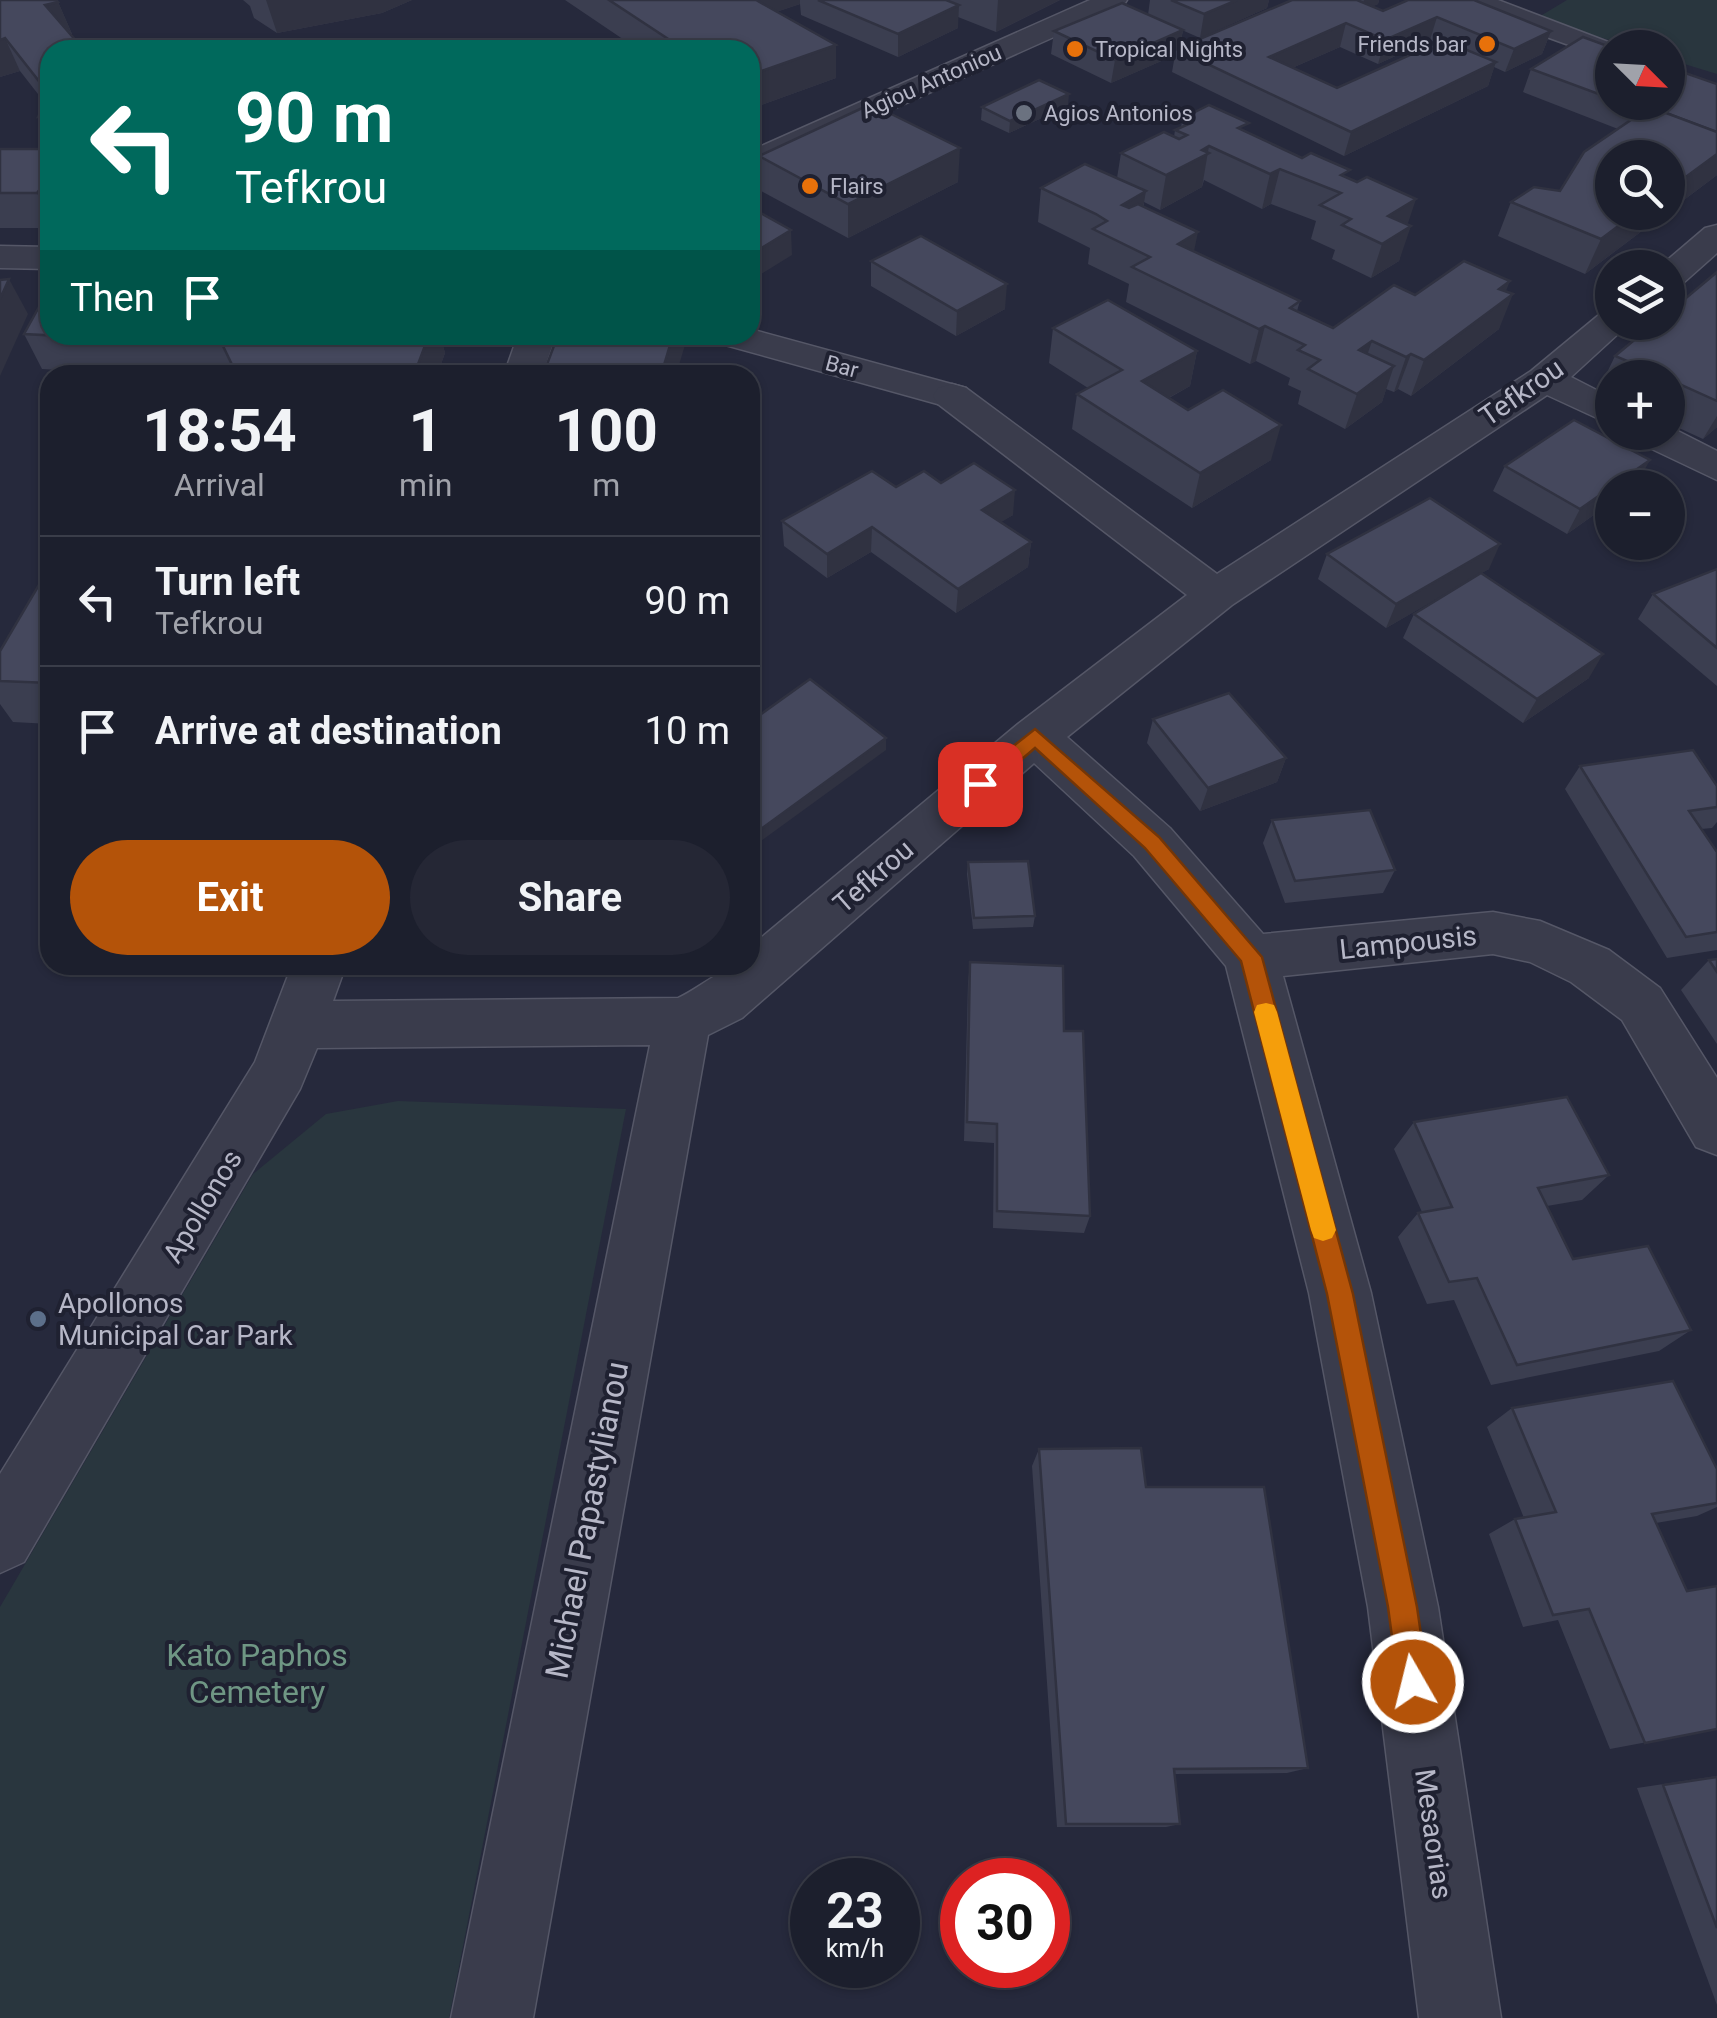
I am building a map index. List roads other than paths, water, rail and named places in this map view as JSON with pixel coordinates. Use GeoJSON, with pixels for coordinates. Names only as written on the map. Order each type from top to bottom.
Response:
{"type":"FeatureCollection","features":[{"type":"Feature","properties":{"kind":"street","name":"Agiou Antoniou"},"geometry":{"type":"LineString","coordinates":[[760,159],[1113,0]]}},
{"type":"Feature","properties":{"kind":"street"},"geometry":{"type":"LineString","coordinates":[[1471,0],[1595,46]]}},
{"type":"Feature","properties":{"kind":"street"},"geometry":{"type":"LineString","coordinates":[[1685,263],[1717,236]]}},
{"type":"Feature","properties":{"kind":"street"},"geometry":{"type":"LineString","coordinates":[[0,257],[40,258]]}},
{"type":"Feature","properties":{"kind":"street","name":"Tefkrou"},"geometry":{"type":"LineString","coordinates":[[760,974],[1035,736],[1216,595],[1546,378],[1595,337]]}},
{"type":"Feature","properties":{"kind":"street","name":"Bar"},"geometry":{"type":"LineString","coordinates":[[760,343],[952,396],[1216,595]]}},
{"type":"Feature","properties":{"kind":"street"},"geometry":{"type":"LineString","coordinates":[[1546,378],[1595,404]]}},
{"type":"Feature","properties":{"kind":"street"},"geometry":{"type":"LineString","coordinates":[[1684,450],[1717,468]]}},
{"type":"Feature","properties":{"kind":"street","name":"Mesaorias"},"geometry":{"type":"LineString","coordinates":[[1035,736],[1152,842],[1251,957],[1340,1294],[1399,1589],[1460,2018]]}},
{"type":"Feature","properties":{"kind":"street","name":"Lampousis"},"geometry":{"type":"LineString","coordinates":[[1251,957],[1493,934],[1540,943],[1590,966],[1641,1004],[1717,1129]]}},
{"type":"Feature","properties":{"kind":"street","name":"Apollonos"},"geometry":{"type":"LineString","coordinates":[[0,1538],[280,1072],[316,975]]}},
{"type":"Feature","properties":{"kind":"street","name":"Tefkrou"},"geometry":{"type":"LineString","coordinates":[[299,1025],[683,1022],[723,1002],[758,975]]}},
{"type":"Feature","properties":{"kind":"street","name":"Michael Papastylianou"},"geometry":{"type":"LineString","coordinates":[[492,2018],[683,1022]]}},
{"type":"Feature","properties":{"kind":"place","name":"Friends bar"},"geometry":{"type":"Point","coordinates":[1487,44]}},
{"type":"Feature","properties":{"kind":"place","name":"Tropical Nights"},"geometry":{"type":"Point","coordinates":[1075,49]}},
{"type":"Feature","properties":{"kind":"place","name":"Agios Antonios"},"geometry":{"type":"Point","coordinates":[1024,113]}},
{"type":"Feature","properties":{"kind":"place","name":"Flairs"},"geometry":{"type":"Point","coordinates":[810,186]}},
{"type":"Feature","properties":{"kind":"place","name":"Apollonos Municipal Car Park"},"geometry":{"type":"Point","coordinates":[38,1319]}},
{"type":"Feature","properties":{"kind":"park label","name":"Kato Paphos Cemetery"},"geometry":{"type":"Point","coordinates":[257,1674]}}]}
